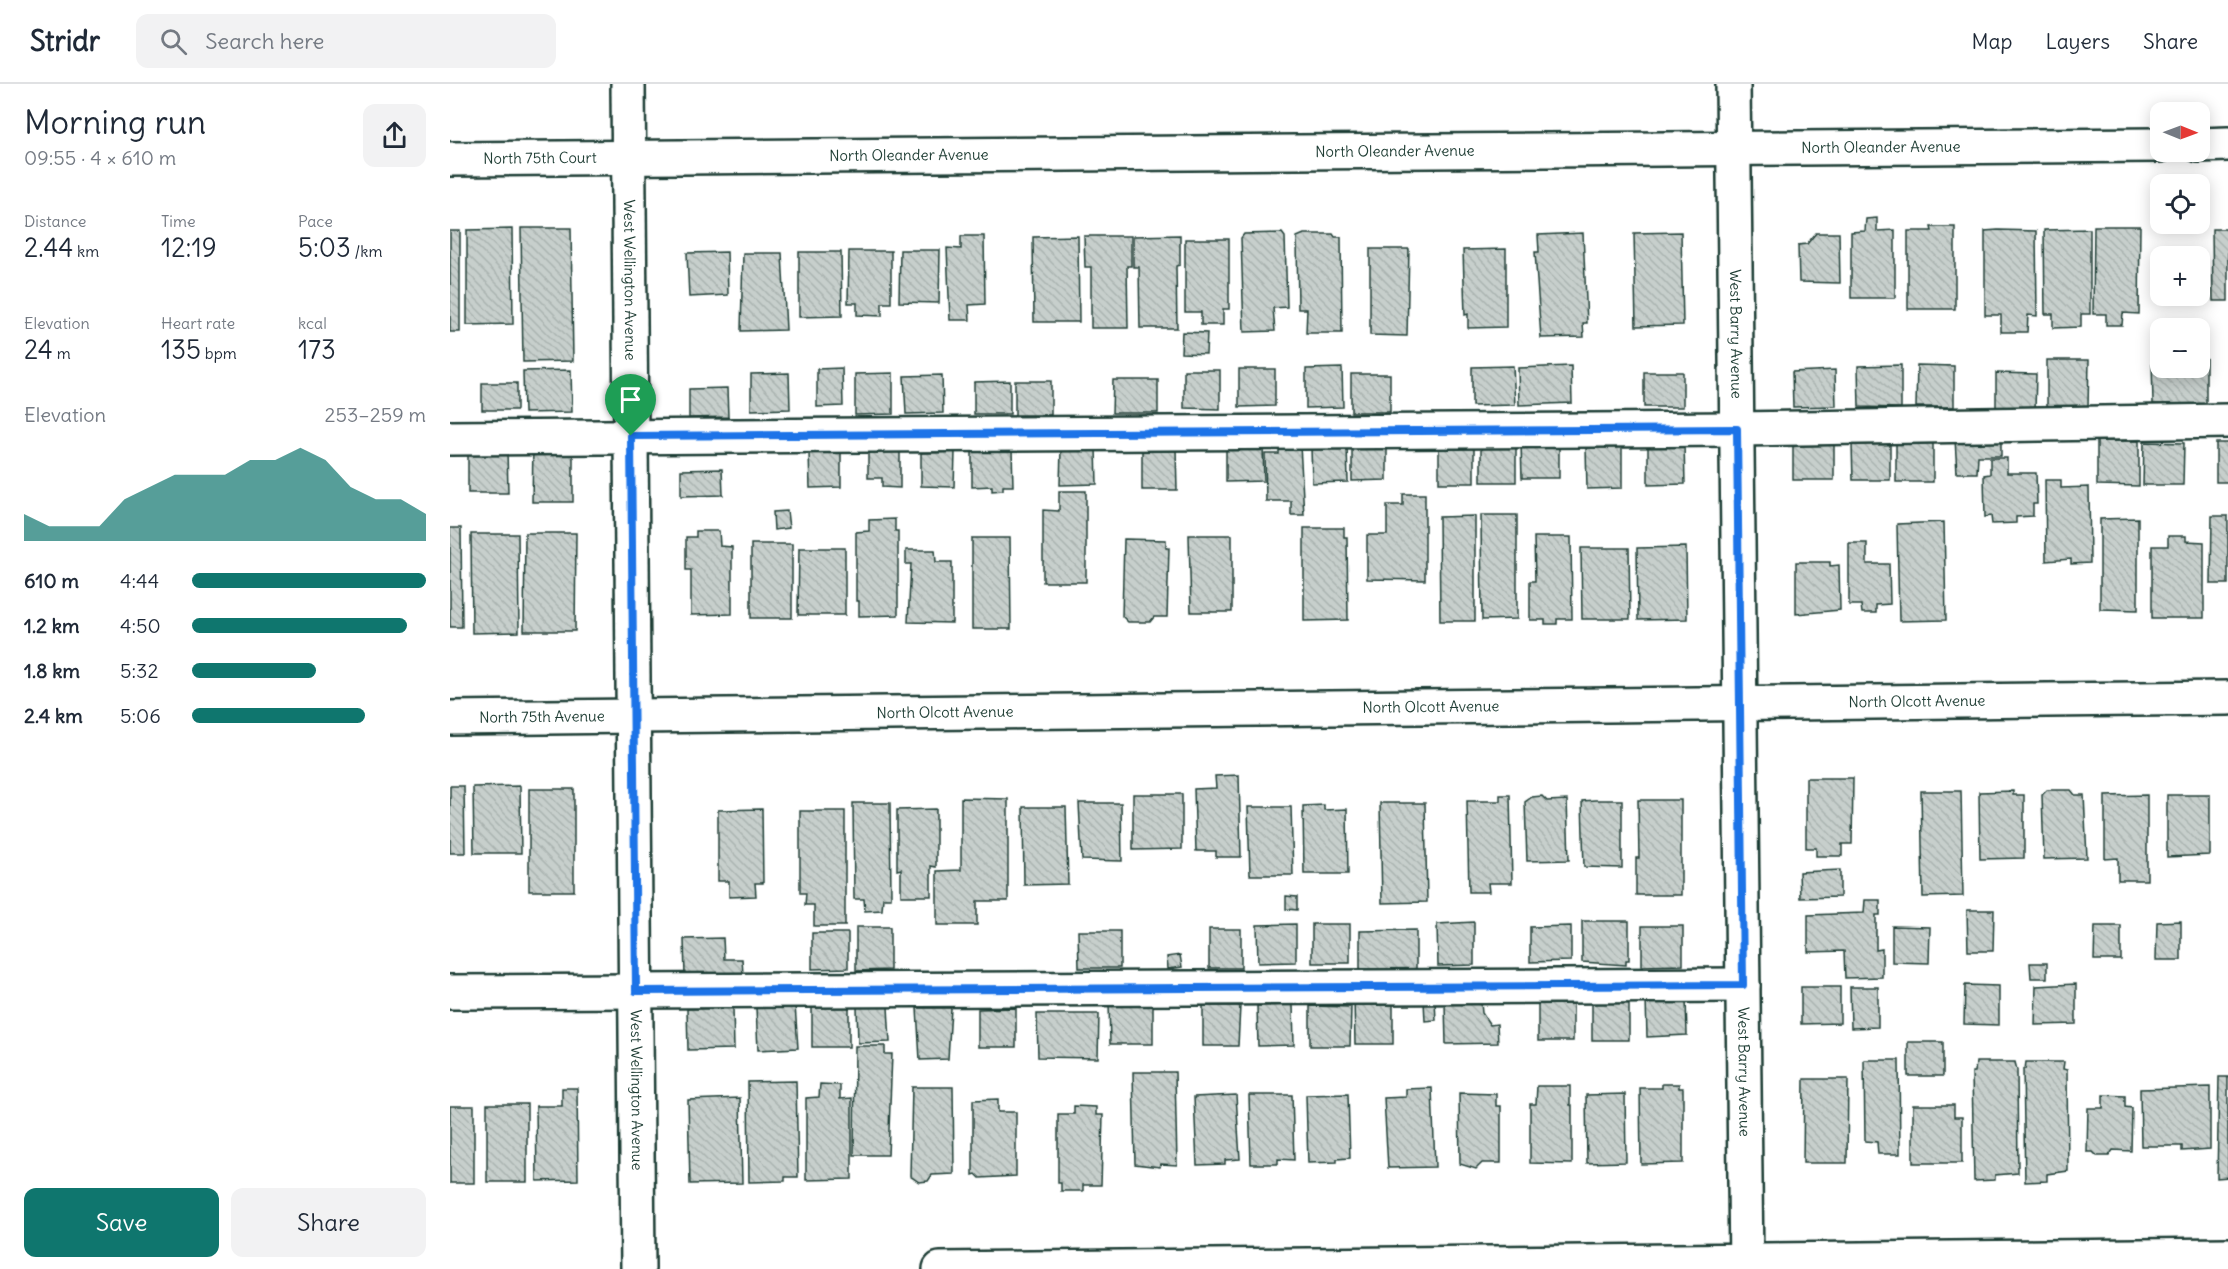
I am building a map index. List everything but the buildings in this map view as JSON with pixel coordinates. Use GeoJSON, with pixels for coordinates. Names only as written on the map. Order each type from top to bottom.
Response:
{"type":"FeatureCollection","features":[{"type":"Feature","properties":{"kind":"street","name":"West Wellington Avenue"},"geometry":{"type":"LineString","coordinates":[[628,84],[638,1269]]}},
{"type":"Feature","properties":{"kind":"street","name":"West Barry Avenue"},"geometry":{"type":"LineString","coordinates":[[1733,84],[1746,1264]]}},
{"type":"Feature","properties":{"kind":"street"},"geometry":{"type":"LineString","coordinates":[[2210,145],[2228,144]]}},
{"type":"Feature","properties":{"kind":"street","name":"North Oleander Avenue"},"geometry":{"type":"LineString","coordinates":[[628,157],[2150,145]]}},
{"type":"Feature","properties":{"kind":"street","name":"North 75th Court"},"geometry":{"type":"LineString","coordinates":[[450,159],[628,157]]}},
{"type":"Feature","properties":{"kind":"street"},"geometry":{"type":"LineString","coordinates":[[450,438],[1737,429],[2228,421]]}},
{"type":"Feature","properties":{"kind":"street","name":"North Olcott Avenue"},"geometry":{"type":"LineString","coordinates":[[633,717],[1740,702],[2228,698]]}},
{"type":"Feature","properties":{"kind":"street","name":"North 75th Avenue"},"geometry":{"type":"LineString","coordinates":[[450,718],[633,717]]}},
{"type":"Feature","properties":{"kind":"street"},"geometry":{"type":"LineString","coordinates":[[450,992],[1743,985]]}},
{"type":"Feature","properties":{"kind":"street"},"geometry":{"type":"LineString","coordinates":[[940,1269],[1746,1264],[2228,1255]]}},
{"type":"Feature","properties":{"kind":"route"},"geometry":{"type":"LineString","coordinates":[[1737,429],[1743,985],[636,991],[631,436],[1737,429]]}}]}
